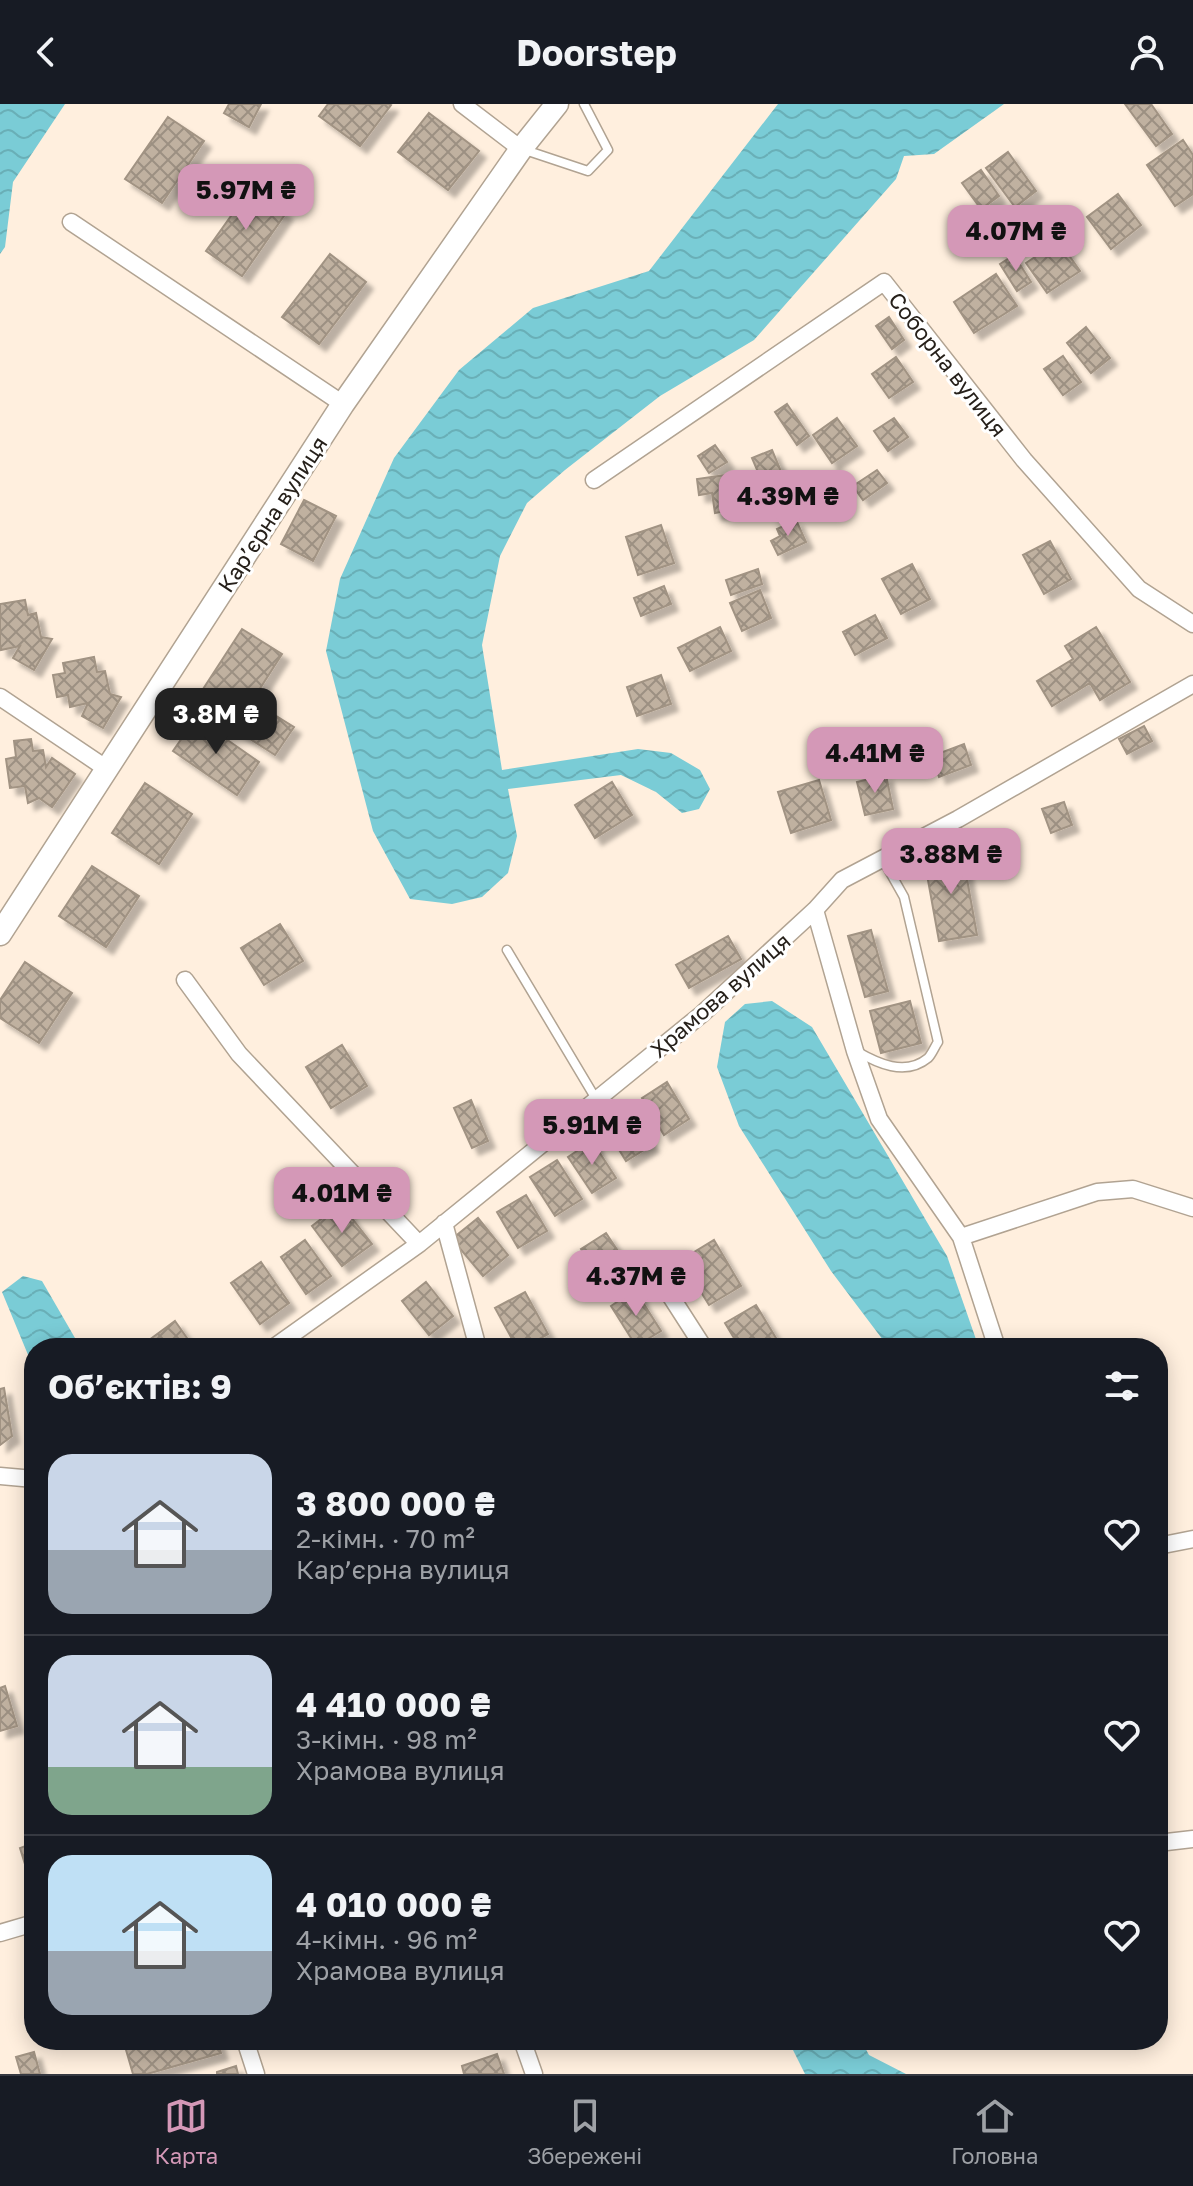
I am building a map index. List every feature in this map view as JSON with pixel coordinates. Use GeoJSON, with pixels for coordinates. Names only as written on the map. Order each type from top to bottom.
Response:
{"type":"FeatureCollection","features":[{"type":"Feature","properties":{"kind":"street"},"geometry":{"type":"LineString","coordinates":[[462,104],[521,149]]}},
{"type":"Feature","properties":{"kind":"street","name":"Карʼєрна вулиця"},"geometry":{"type":"LineString","coordinates":[[0,934],[343,404],[521,149],[557,104]]}},
{"type":"Feature","properties":{"kind":"street"},"geometry":{"type":"LineString","coordinates":[[71,222],[343,404]]}},
{"type":"Feature","properties":{"kind":"street","name":"Соборна вулиця"},"geometry":{"type":"LineString","coordinates":[[594,480],[884,282],[1024,460],[1139,589],[1193,624]]}},
{"type":"Feature","properties":{"kind":"street","name":"Храмова вулиця"},"geometry":{"type":"LineString","coordinates":[[287,1338],[419,1244],[702,1014],[815,910],[842,880],[958,819],[1193,684]]}},
{"type":"Feature","properties":{"kind":"street"},"geometry":{"type":"LineString","coordinates":[[0,697],[107,769]]}},
{"type":"Feature","properties":{"kind":"street"},"geometry":{"type":"LineString","coordinates":[[815,910],[855,1051],[879,1119],[961,1237],[994,1338]]}},
{"type":"Feature","properties":{"kind":"street"},"geometry":{"type":"LineString","coordinates":[[185,980],[239,1054],[419,1244]]}},
{"type":"Feature","properties":{"kind":"street"},"geometry":{"type":"LineString","coordinates":[[961,1237],[1097,1192],[1133,1189],[1193,1208]]}},
{"type":"Feature","properties":{"kind":"street"},"geometry":{"type":"LineString","coordinates":[[444,1223],[475,1338]]}},
{"type":"Feature","properties":{"kind":"street"},"geometry":{"type":"LineString","coordinates":[[659,1278],[698,1338]]}},
{"type":"Feature","properties":{"kind":"street"},"geometry":{"type":"LineString","coordinates":[[0,1476],[24,1478]]}},
{"type":"Feature","properties":{"kind":"street"},"geometry":{"type":"LineString","coordinates":[[1168,1544],[1193,1539]]}},
{"type":"Feature","properties":{"kind":"street"},"geometry":{"type":"LineString","coordinates":[[1168,1842],[1193,1839]]}},
{"type":"Feature","properties":{"kind":"street"},"geometry":{"type":"LineString","coordinates":[[0,1933],[24,1926]]}},
{"type":"Feature","properties":{"kind":"street"},"geometry":{"type":"LineString","coordinates":[[248,2050],[256,2074]]}},
{"type":"Feature","properties":{"kind":"street"},"geometry":{"type":"LineString","coordinates":[[526,2050],[534,2074]]}},
{"type":"Feature","properties":{"kind":"lane"},"geometry":{"type":"LineString","coordinates":[[521,149],[588,171],[608,150],[584,104]]}},
{"type":"Feature","properties":{"kind":"lane"},"geometry":{"type":"LineString","coordinates":[[855,1051],[882,1065],[905,1067],[928,1058],[938,1042],[904,897],[882,857]]}},
{"type":"Feature","properties":{"kind":"lane"},"geometry":{"type":"LineString","coordinates":[[507,950],[597,1100]]}},
{"type":"Feature","properties":{"kind":"water"},"geometry":{"type":"Polygon","coordinates":[[[0,104],[65,104],[13,182],[5,247],[0,254],[0,104]]]}},
{"type":"Feature","properties":{"kind":"water"},"geometry":{"type":"Polygon","coordinates":[[[778,104],[1004,104],[934,154],[904,156],[896,179],[754,340],[660,396],[527,503],[500,556],[482,645],[502,770],[638,749],[671,753],[700,770],[710,789],[699,809],[682,813],[656,792],[621,775],[508,789],[517,836],[508,873],[482,897],[452,904],[410,899],[373,831],[326,651],[340,579],[394,458],[459,370],[533,308],[649,271],[778,104]]]}},
{"type":"Feature","properties":{"kind":"water"},"geometry":{"type":"Polygon","coordinates":[[[772,1001],[812,1027],[947,1256],[976,1338],[881,1338],[831,1271],[739,1126],[717,1067],[725,1022],[745,1004],[772,1001]]]}},
{"type":"Feature","properties":{"kind":"water"},"geometry":{"type":"Polygon","coordinates":[[[23,1276],[42,1281],[75,1338],[24,1338],[24,1345],[2,1292],[23,1276]]]}},
{"type":"Feature","properties":{"kind":"water"},"geometry":{"type":"Polygon","coordinates":[[[793,2050],[866,2050],[869,2055],[906,2074],[805,2074],[793,2050]]]}},
{"type":"Feature","properties":{"kind":"building"},"geometry":{"type":"Polygon","coordinates":[[[229,104],[261,104],[249,127],[224,113],[229,104]]]}},
{"type":"Feature","properties":{"kind":"building"},"geometry":{"type":"Polygon","coordinates":[[[328,104],[391,105],[360,146],[319,116],[328,104]]]}},
{"type":"Feature","properties":{"kind":"building"},"geometry":{"type":"Polygon","coordinates":[[[1125,104],[1151,104],[1172,134],[1156,146],[1125,104]]]}},
{"type":"Feature","properties":{"kind":"building"},"geometry":{"type":"Polygon","coordinates":[[[429,113],[479,151],[448,190],[398,152],[429,113]]]}},
{"type":"Feature","properties":{"kind":"building"},"geometry":{"type":"Polygon","coordinates":[[[168,117],[204,141],[162,203],[125,179],[168,117]]]}},
{"type":"Feature","properties":{"kind":"building"},"geometry":{"type":"Polygon","coordinates":[[[1183,140],[1193,155],[1193,194],[1175,206],[1147,165],[1183,140]]]}},
{"type":"Feature","properties":{"kind":"building"},"geometry":{"type":"Polygon","coordinates":[[[1008,152],[1036,191],[1015,207],[986,168],[1008,152]]]}},
{"type":"Feature","properties":{"kind":"building"},"geometry":{"type":"Polygon","coordinates":[[[981,170],[999,196],[981,209],[962,183],[981,170]]]}},
{"type":"Feature","properties":{"kind":"building"},"geometry":{"type":"Polygon","coordinates":[[[251,188],[286,213],[242,276],[206,251],[251,188]]]}},
{"type":"Feature","properties":{"kind":"building"},"geometry":{"type":"Polygon","coordinates":[[[1118,194],[1141,225],[1111,249],[1087,217],[1118,194]]]}},
{"type":"Feature","properties":{"kind":"building"},"geometry":{"type":"Polygon","coordinates":[[[1059,241],[1080,271],[1047,293],[1026,263],[1059,241]]]}},
{"type":"Feature","properties":{"kind":"building"},"geometry":{"type":"Polygon","coordinates":[[[330,254],[366,282],[319,344],[282,317],[330,254]]]}},
{"type":"Feature","properties":{"kind":"building"},"geometry":{"type":"Polygon","coordinates":[[[1014,255],[1031,282],[1017,291],[1000,264],[1014,255]]]}},
{"type":"Feature","properties":{"kind":"building"},"geometry":{"type":"Polygon","coordinates":[[[996,274],[1017,306],[974,333],[954,302],[996,274]]]}},
{"type":"Feature","properties":{"kind":"building"},"geometry":{"type":"Polygon","coordinates":[[[889,317],[904,340],[892,349],[876,326],[889,317]]]}},
{"type":"Feature","properties":{"kind":"building"},"geometry":{"type":"Polygon","coordinates":[[[1086,327],[1110,358],[1091,373],[1067,343],[1086,327]]]}},
{"type":"Feature","properties":{"kind":"building"},"geometry":{"type":"Polygon","coordinates":[[[1063,356],[1081,382],[1063,395],[1044,369],[1063,356]]]}},
{"type":"Feature","properties":{"kind":"building"},"geometry":{"type":"Polygon","coordinates":[[[896,357],[913,382],[889,398],[872,374],[896,357]]]}},
{"type":"Feature","properties":{"kind":"building"},"geometry":{"type":"Polygon","coordinates":[[[787,404],[809,436],[797,445],[775,412],[787,404]]]}},
{"type":"Feature","properties":{"kind":"building"},"geometry":{"type":"Polygon","coordinates":[[[837,418],[857,446],[832,463],[813,435],[837,418]]]}},
{"type":"Feature","properties":{"kind":"building"},"geometry":{"type":"Polygon","coordinates":[[[894,418],[908,437],[888,451],[874,431],[894,418]]]}},
{"type":"Feature","properties":{"kind":"building"},"geometry":{"type":"Polygon","coordinates":[[[715,445],[727,462],[709,473],[698,456],[715,445]]]}},
{"type":"Feature","properties":{"kind":"building"},"geometry":{"type":"Polygon","coordinates":[[[772,450],[785,481],[749,496],[742,478],[758,472],[752,458],[772,450]]]}},
{"type":"Feature","properties":{"kind":"building"},"geometry":{"type":"Polygon","coordinates":[[[877,470],[887,483],[863,500],[853,486],[877,470]]]}},
{"type":"Feature","properties":{"kind":"building"},"geometry":{"type":"Polygon","coordinates":[[[726,475],[731,510],[715,513],[712,493],[699,495],[697,479],[726,475]]]}},
{"type":"Feature","properties":{"kind":"building"},"geometry":{"type":"Polygon","coordinates":[[[304,500],[336,516],[313,561],[281,544],[304,500]]]}},
{"type":"Feature","properties":{"kind":"building"},"geometry":{"type":"Polygon","coordinates":[[[796,520],[806,542],[778,555],[771,541],[780,536],[777,529],[796,520]]]}},
{"type":"Feature","properties":{"kind":"building"},"geometry":{"type":"Polygon","coordinates":[[[661,525],[674,563],[638,575],[626,537],[661,525]]]}},
{"type":"Feature","properties":{"kind":"building"},"geometry":{"type":"Polygon","coordinates":[[[1050,541],[1071,579],[1044,594],[1023,555],[1050,541]]]}},
{"type":"Feature","properties":{"kind":"building"},"geometry":{"type":"Polygon","coordinates":[[[912,564],[930,599],[901,614],[882,579],[912,564]]]}},
{"type":"Feature","properties":{"kind":"building"},"geometry":{"type":"Polygon","coordinates":[[[758,569],[762,584],[731,595],[726,580],[758,569]]]}},
{"type":"Feature","properties":{"kind":"building"},"geometry":{"type":"Polygon","coordinates":[[[664,586],[671,604],[641,616],[634,598],[664,586]]]}},
{"type":"Feature","properties":{"kind":"building"},"geometry":{"type":"Polygon","coordinates":[[[760,590],[771,618],[742,631],[730,603],[760,590]]]}},
{"type":"Feature","properties":{"kind":"building"},"geometry":{"type":"Polygon","coordinates":[[[25,600],[28,615],[36,613],[41,637],[52,639],[34,670],[13,658],[20,646],[1,650],[0,644],[0,604],[25,600]]]}},
{"type":"Feature","properties":{"kind":"building"},"geometry":{"type":"Polygon","coordinates":[[[875,615],[887,638],[855,655],[843,632],[875,615]]]}},
{"type":"Feature","properties":{"kind":"building"},"geometry":{"type":"Polygon","coordinates":[[[720,627],[731,651],[690,671],[678,648],[720,627]]]}},
{"type":"Feature","properties":{"kind":"building"},"geometry":{"type":"Polygon","coordinates":[[[1096,627],[1130,682],[1100,700],[1090,683],[1052,706],[1037,681],[1073,659],[1065,646],[1096,627]]]}},
{"type":"Feature","properties":{"kind":"building"},"geometry":{"type":"Polygon","coordinates":[[[242,629],[282,654],[252,701],[294,727],[275,755],[194,703],[242,629]]]}},
{"type":"Feature","properties":{"kind":"building"},"geometry":{"type":"Polygon","coordinates":[[[94,657],[97,672],[105,671],[110,694],[121,697],[103,728],[82,716],[88,703],[70,707],[68,695],[57,697],[53,675],[65,673],[63,663],[94,657]]]}},
{"type":"Feature","properties":{"kind":"building"},"geometry":{"type":"Polygon","coordinates":[[[661,675],[671,704],[637,716],[627,687],[661,675]]]}},
{"type":"Feature","properties":{"kind":"building"},"geometry":{"type":"Polygon","coordinates":[[[196,718],[259,762],[237,795],[173,751],[196,718]]]}},
{"type":"Feature","properties":{"kind":"building"},"geometry":{"type":"Polygon","coordinates":[[[1144,726],[1152,741],[1127,754],[1119,739],[1144,726]]]}},
{"type":"Feature","properties":{"kind":"building"},"geometry":{"type":"Polygon","coordinates":[[[31,739],[33,751],[43,750],[46,767],[52,758],[75,774],[52,807],[39,798],[28,803],[25,786],[10,788],[6,759],[16,757],[14,741],[31,739]]]}},
{"type":"Feature","properties":{"kind":"building"},"geometry":{"type":"Polygon","coordinates":[[[964,744],[971,765],[939,777],[932,756],[964,744]]]}},
{"type":"Feature","properties":{"kind":"building"},"geometry":{"type":"Polygon","coordinates":[[[886,775],[893,809],[865,815],[857,782],[886,775]]]}},
{"type":"Feature","properties":{"kind":"building"},"geometry":{"type":"Polygon","coordinates":[[[819,780],[831,820],[791,833],[778,792],[819,780]]]}},
{"type":"Feature","properties":{"kind":"building"},"geometry":{"type":"Polygon","coordinates":[[[612,782],[632,815],[595,838],[575,805],[612,782]]]}},
{"type":"Feature","properties":{"kind":"building"},"geometry":{"type":"Polygon","coordinates":[[[145,783],[192,814],[159,864],[112,833],[145,783]]]}},
{"type":"Feature","properties":{"kind":"building"},"geometry":{"type":"Polygon","coordinates":[[[1064,802],[1072,825],[1051,833],[1042,809],[1064,802]]]}},
{"type":"Feature","properties":{"kind":"building"},"geometry":{"type":"Polygon","coordinates":[[[962,851],[977,935],[939,941],[924,858],[962,851]]]}},
{"type":"Feature","properties":{"kind":"building"},"geometry":{"type":"Polygon","coordinates":[[[92,866],[139,896],[106,947],[59,916],[92,866]]]}},
{"type":"Feature","properties":{"kind":"building"},"geometry":{"type":"Polygon","coordinates":[[[280,924],[303,961],[264,985],[241,948],[280,924]]]}},
{"type":"Feature","properties":{"kind":"building"},"geometry":{"type":"Polygon","coordinates":[[[871,930],[888,991],[865,997],[848,936],[871,930]]]}},
{"type":"Feature","properties":{"kind":"building"},"geometry":{"type":"Polygon","coordinates":[[[728,936],[741,959],[689,988],[676,965],[728,936]]]}},
{"type":"Feature","properties":{"kind":"building"},"geometry":{"type":"Polygon","coordinates":[[[25,962],[72,993],[39,1043],[0,1018],[0,1000],[25,962]]]}},
{"type":"Feature","properties":{"kind":"building"},"geometry":{"type":"Polygon","coordinates":[[[910,1001],[921,1043],[881,1053],[870,1011],[910,1001]]]}},
{"type":"Feature","properties":{"kind":"building"},"geometry":{"type":"Polygon","coordinates":[[[342,1045],[367,1086],[331,1108],[306,1067],[342,1045]]]}},
{"type":"Feature","properties":{"kind":"building"},"geometry":{"type":"Polygon","coordinates":[[[667,1082],[689,1119],[664,1135],[642,1098],[667,1082]]]}},
{"type":"Feature","properties":{"kind":"building"},"geometry":{"type":"Polygon","coordinates":[[[471,1100],[488,1141],[472,1148],[454,1108],[471,1100]]]}},
{"type":"Feature","properties":{"kind":"building"},"geometry":{"type":"Polygon","coordinates":[[[629,1109],[652,1145],[626,1161],[604,1125],[629,1109]]]}},
{"type":"Feature","properties":{"kind":"building"},"geometry":{"type":"Polygon","coordinates":[[[592,1141],[616,1178],[592,1193],[568,1157],[592,1141]]]}},
{"type":"Feature","properties":{"kind":"building"},"geometry":{"type":"Polygon","coordinates":[[[557,1160],[582,1199],[555,1216],[530,1177],[557,1160]]]}},
{"type":"Feature","properties":{"kind":"building"},"geometry":{"type":"Polygon","coordinates":[[[526,1195],[547,1231],[518,1248],[497,1212],[526,1195]]]}},
{"type":"Feature","properties":{"kind":"building"},"geometry":{"type":"Polygon","coordinates":[[[341,1204],[372,1244],[342,1266],[312,1226],[341,1204]]]}},
{"type":"Feature","properties":{"kind":"building"},"geometry":{"type":"Polygon","coordinates":[[[478,1218],[508,1255],[483,1276],[452,1239],[478,1218]]]}},
{"type":"Feature","properties":{"kind":"building"},"geometry":{"type":"Polygon","coordinates":[[[606,1233],[624,1260],[599,1277],[581,1249],[606,1233]]]}},
{"type":"Feature","properties":{"kind":"building"},"geometry":{"type":"Polygon","coordinates":[[[305,1240],[331,1276],[306,1294],[281,1257],[305,1240]]]}},
{"type":"Feature","properties":{"kind":"building"},"geometry":{"type":"Polygon","coordinates":[[[714,1240],[741,1286],[709,1305],[681,1260],[714,1240]]]}},
{"type":"Feature","properties":{"kind":"building"},"geometry":{"type":"Polygon","coordinates":[[[261,1262],[289,1303],[260,1324],[231,1283],[261,1262]]]}},
{"type":"Feature","properties":{"kind":"building"},"geometry":{"type":"Polygon","coordinates":[[[426,1282],[453,1316],[429,1335],[402,1301],[426,1282]]]}},
{"type":"Feature","properties":{"kind":"building"},"geometry":{"type":"Polygon","coordinates":[[[635,1290],[661,1331],[649,1338],[631,1338],[611,1306],[635,1290]]]}},
{"type":"Feature","properties":{"kind":"building"},"geometry":{"type":"Polygon","coordinates":[[[525,1292],[548,1334],[541,1338],[512,1338],[495,1308],[525,1292]]]}},
{"type":"Feature","properties":{"kind":"building"},"geometry":{"type":"Polygon","coordinates":[[[756,1305],[776,1338],[734,1338],[725,1323],[756,1305]]]}},
{"type":"Feature","properties":{"kind":"building"},"geometry":{"type":"Polygon","coordinates":[[[175,1321],[187,1338],[152,1338],[175,1321]]]}},
{"type":"Feature","properties":{"kind":"building"},"geometry":{"type":"Polygon","coordinates":[[[4,1388],[12,1436],[0,1445],[0,1389],[4,1388]]]}},
{"type":"Feature","properties":{"kind":"building"},"geometry":{"type":"Polygon","coordinates":[[[5,1686],[17,1726],[0,1731],[0,1688],[5,1686]]]}},
{"type":"Feature","properties":{"kind":"building"},"geometry":{"type":"Polygon","coordinates":[[[126,2050],[220,2050],[221,2053],[147,2074],[133,2074],[126,2050]]]}},
{"type":"Feature","properties":{"kind":"building"},"geometry":{"type":"Polygon","coordinates":[[[34,2052],[40,2074],[21,2074],[16,2057],[34,2052]]]}},
{"type":"Feature","properties":{"kind":"building"},"geometry":{"type":"Polygon","coordinates":[[[497,2054],[504,2074],[464,2074],[462,2066],[497,2054]]]}},
{"type":"Feature","properties":{"kind":"building"},"geometry":{"type":"Polygon","coordinates":[[[236,2066],[238,2074],[217,2074],[217,2072],[236,2066]]]}}]}
